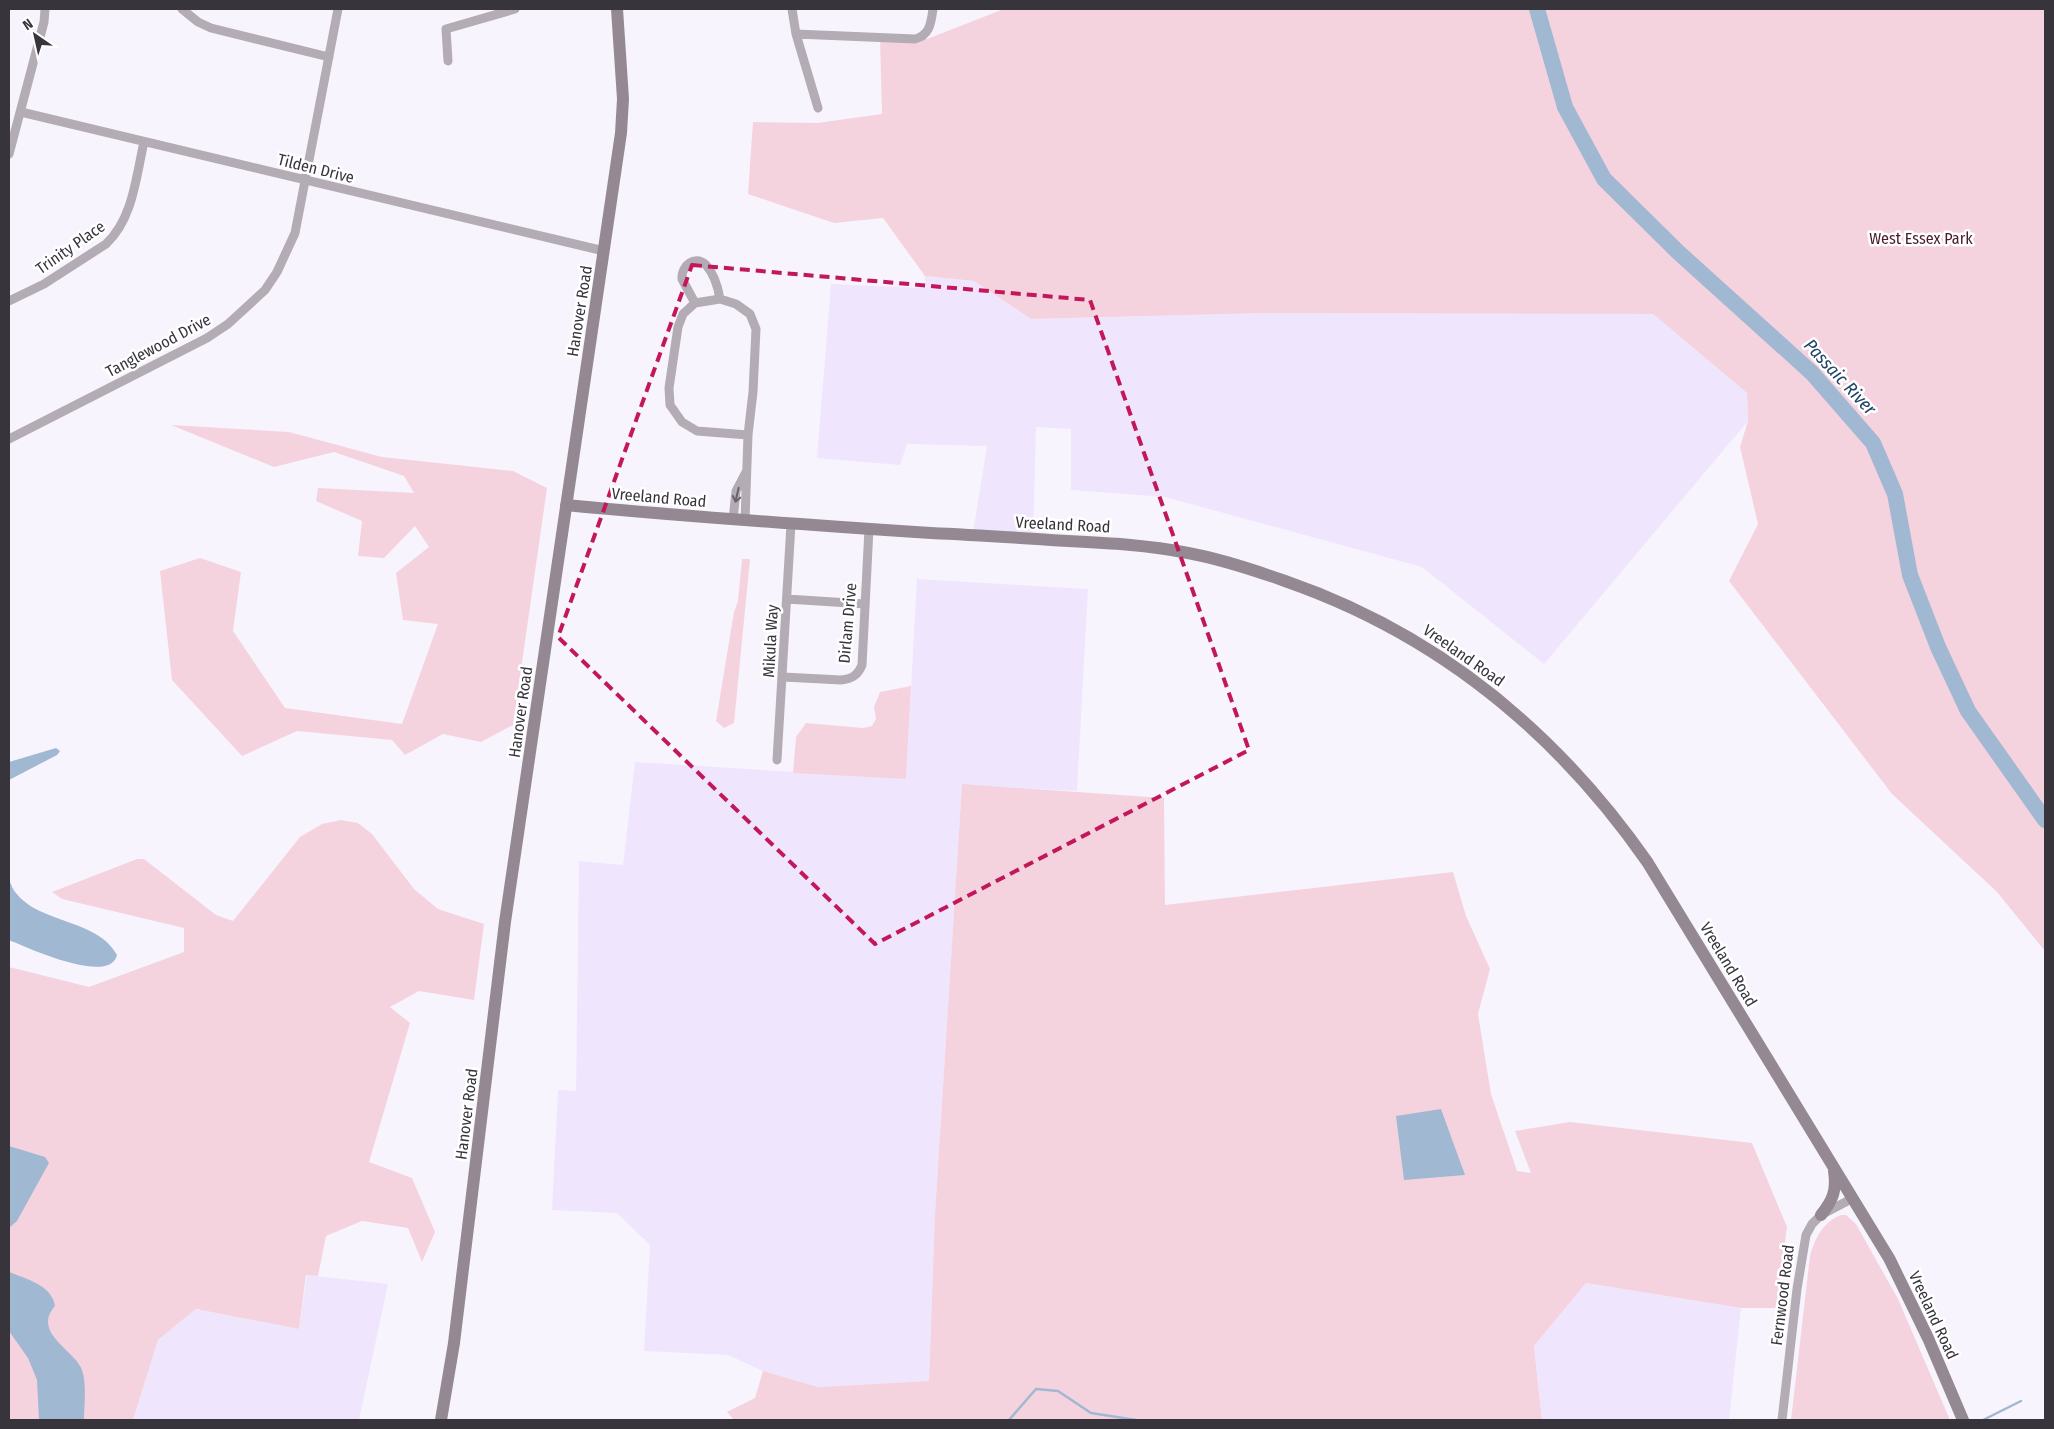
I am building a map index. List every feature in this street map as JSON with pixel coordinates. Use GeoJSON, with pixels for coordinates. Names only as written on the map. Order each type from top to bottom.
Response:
{"type":"FeatureCollection","features":[{"type":"Feature","properties":{"kind":"street"},"geometry":{"type":"LineString","coordinates":[[9,154],[44,22],[45,9]]}},
{"type":"Feature","properties":{"kind":"street"},"geometry":{"type":"LineString","coordinates":[[182,9],[198,22],[212,28],[329,57]]}},
{"type":"Feature","properties":{"kind":"street","name":"Tanglewood Drive"},"geometry":{"type":"LineString","coordinates":[[9,439],[207,338],[247,308],[265,290],[288,251],[295,233],[338,9]]}},
{"type":"Feature","properties":{"kind":"street"},"geometry":{"type":"LineString","coordinates":[[448,61],[446,29],[516,9]]}},
{"type":"Feature","properties":{"kind":"street","name":"Hanover Road"},"geometry":{"type":"LineString","coordinates":[[441,1420],[454,1343],[506,922],[620,133],[623,98],[617,9]]}},
{"type":"Feature","properties":{"kind":"street"},"geometry":{"type":"LineString","coordinates":[[792,9],[796,34],[818,108]]}},
{"type":"Feature","properties":{"kind":"street"},"geometry":{"type":"LineString","coordinates":[[796,34],[915,39],[926,34],[933,9]]}},
{"type":"Feature","properties":{"kind":"street","name":"Tilden Drive"},"geometry":{"type":"LineString","coordinates":[[21,112],[604,252]]}},
{"type":"Feature","properties":{"kind":"street","name":"Trinity Place"},"geometry":{"type":"LineString","coordinates":[[9,301],[44,284],[114,237],[127,215],[144,142]]}},
{"type":"Feature","properties":{"kind":"street"},"geometry":{"type":"LineString","coordinates":[[695,303],[682,279],[685,266],[692,262],[701,262],[707,267],[716,281],[720,299]]}},
{"type":"Feature","properties":{"kind":"street"},"geometry":{"type":"LineString","coordinates":[[739,520],[746,472],[756,329],[750,314],[729,301],[720,299],[695,303],[683,314],[678,327],[669,388],[670,405],[682,422],[697,431],[748,435]]}},
{"type":"Feature","properties":{"kind":"street","name":"Vreeland Road"},"geometry":{"type":"LineString","coordinates":[[566,505],[791,524],[1117,544],[1188,553],[1262,572],[1345,604],[1385,622],[1439,655],[1480,684],[1547,742],[1578,773],[1621,824],[1648,863],[1853,1198],[1908,1294],[1962,1420]]}},
{"type":"Feature","properties":{"kind":"street","name":"Mikula Way"},"geometry":{"type":"LineString","coordinates":[[777,760],[791,524]]}},
{"type":"Feature","properties":{"kind":"street","name":"Dirlam Drive"},"geometry":{"type":"LineString","coordinates":[[783,677],[842,680],[854,676],[862,665],[868,529]]}},
{"type":"Feature","properties":{"kind":"street"},"geometry":{"type":"LineString","coordinates":[[787,599],[864,604]]}},
{"type":"Feature","properties":{"kind":"street"},"geometry":{"type":"LineString","coordinates":[[1821,1215],[1833,1198],[1836,1186],[1832,1164]]}},
{"type":"Feature","properties":{"kind":"street","name":"Fernwood Road"},"geometry":{"type":"LineString","coordinates":[[1782,1420],[1804,1241],[1809,1229],[1821,1215],[1853,1198]]}},
{"type":"Feature","properties":{"kind":"highlighted area"},"geometry":{"type":"Polygon","coordinates":[[[692,265],[1090,300],[1249,750],[875,944],[558,637],[692,265]]]}},
{"type":"Feature","properties":{"kind":"shaded area"},"geometry":{"type":"Polygon","coordinates":[[[925,276],[974,281],[1031,319],[1266,313],[1653,314],[1747,393],[1748,421],[1544,664],[1422,567],[1165,497],[1071,490],[1071,429],[1036,427],[1033,538],[973,533],[987,446],[907,444],[900,465],[817,458],[831,284],[926,288],[925,276]]]}},
{"type":"Feature","properties":{"kind":"shaded area"},"geometry":{"type":"Polygon","coordinates":[[[917,579],[1088,589],[1077,791],[962,785],[935,1214],[929,1381],[818,1387],[763,1371],[728,1355],[644,1351],[650,1245],[617,1213],[552,1210],[558,1090],[576,1091],[579,861],[623,865],[635,762],[906,779],[917,579]]]}},
{"type":"Feature","properties":{"kind":"shaded area"},"geometry":{"type":"Polygon","coordinates":[[[307,1275],[388,1284],[359,1420],[133,1420],[158,1340],[196,1309],[299,1329],[307,1275]]]}},
{"type":"Feature","properties":{"kind":"shaded area"},"geometry":{"type":"Polygon","coordinates":[[[1586,1283],[1741,1308],[1729,1420],[1542,1420],[1534,1346],[1586,1283]]]}},
{"type":"Feature","properties":{"kind":"green space","name":"West Essex Park"},"geometry":{"type":"Polygon","coordinates":[[[1004,9],[2045,9],[2045,951],[1997,892],[1892,794],[1729,581],[1758,524],[1740,447],[1748,421],[1747,393],[1653,314],[1266,313],[1031,319],[974,281],[925,276],[883,218],[834,223],[748,194],[753,122],[817,123],[882,114],[880,38],[927,39],[1004,9]]]}},
{"type":"Feature","properties":{"kind":"green space"},"geometry":{"type":"Polygon","coordinates":[[[171,425],[289,432],[382,457],[513,471],[547,488],[513,725],[481,742],[443,734],[405,755],[392,740],[297,731],[242,756],[172,680],[160,571],[200,558],[241,572],[233,631],[285,708],[402,724],[438,624],[403,620],[396,573],[429,547],[415,526],[384,558],[358,556],[362,521],[316,501],[318,488],[414,493],[404,476],[334,452],[274,467],[171,425]]]}},
{"type":"Feature","properties":{"kind":"green space"},"geometry":{"type":"Polygon","coordinates":[[[742,559],[750,559],[734,723],[724,728],[716,721],[734,612],[738,601],[742,559]]]}},
{"type":"Feature","properties":{"kind":"green space"},"geometry":{"type":"Polygon","coordinates":[[[911,686],[906,779],[793,773],[796,737],[806,723],[863,728],[872,726],[876,719],[874,707],[880,692],[911,686]]]}},
{"type":"Feature","properties":{"kind":"green space"},"geometry":{"type":"Polygon","coordinates":[[[962,784],[1164,798],[1165,905],[1453,872],[1466,916],[1490,969],[1478,1014],[1491,1094],[1517,1171],[1531,1173],[1515,1131],[1570,1122],[1752,1143],[1787,1227],[1776,1308],[1741,1308],[1586,1283],[1534,1346],[1542,1420],[734,1420],[727,1412],[755,1398],[763,1371],[818,1387],[929,1381],[935,1214],[962,784]]]}},
{"type":"Feature","properties":{"kind":"green space"},"geometry":{"type":"Polygon","coordinates":[[[341,820],[358,823],[372,834],[414,889],[438,909],[484,924],[474,1000],[419,991],[390,1007],[410,1023],[369,1162],[412,1178],[435,1232],[422,1262],[408,1228],[362,1221],[326,1236],[318,1276],[306,1275],[299,1329],[196,1309],[158,1340],[133,1420],[9,1420],[9,967],[89,987],[184,952],[184,928],[62,899],[52,892],[137,859],[144,859],[216,915],[233,921],[300,837],[322,824],[341,820]]]}},
{"type":"Feature","properties":{"kind":"green space"},"geometry":{"type":"Polygon","coordinates":[[[1841,1215],[1846,1215],[1856,1224],[1898,1299],[1950,1420],[1791,1420],[1810,1256],[1814,1243],[1821,1231],[1829,1222],[1841,1215]]]}},
{"type":"Feature","properties":{"kind":"water"},"geometry":{"type":"Polygon","coordinates":[[[56,748],[60,751],[57,755],[9,780],[9,762],[56,748]]]}},
{"type":"Feature","properties":{"kind":"water"},"geometry":{"type":"Polygon","coordinates":[[[9,880],[15,892],[26,903],[39,911],[97,934],[108,943],[117,955],[111,964],[100,967],[67,962],[9,940],[9,880]]]}},
{"type":"Feature","properties":{"kind":"water"},"geometry":{"type":"Polygon","coordinates":[[[1441,1109],[1465,1175],[1404,1180],[1396,1116],[1441,1109]]]}},
{"type":"Feature","properties":{"kind":"water"},"geometry":{"type":"Polygon","coordinates":[[[9,1146],[45,1157],[49,1163],[17,1221],[9,1228],[9,1146]]]}},
{"type":"Feature","properties":{"kind":"water"},"geometry":{"type":"Polygon","coordinates":[[[9,1272],[44,1288],[53,1299],[55,1306],[49,1316],[48,1325],[57,1341],[72,1356],[82,1370],[85,1388],[84,1420],[39,1420],[37,1380],[28,1358],[9,1331],[9,1272]]]}},
{"type":"Feature","properties":{"kind":"waterway","name":"Passaic River"},"geometry":{"type":"LineString","coordinates":[[1537,9],[1565,107],[1604,179],[1678,252],[1812,373],[1873,443],[1895,494],[1910,575],[1938,647],[1968,711],[2045,820]]}},
{"type":"Feature","properties":{"kind":"waterway"},"geometry":{"type":"LineString","coordinates":[[1009,1420],[1036,1389],[1058,1391],[1091,1413],[1136,1420]]}},
{"type":"Feature","properties":{"kind":"waterway"},"geometry":{"type":"LineString","coordinates":[[1983,1420],[2021,1401]]}}]}
